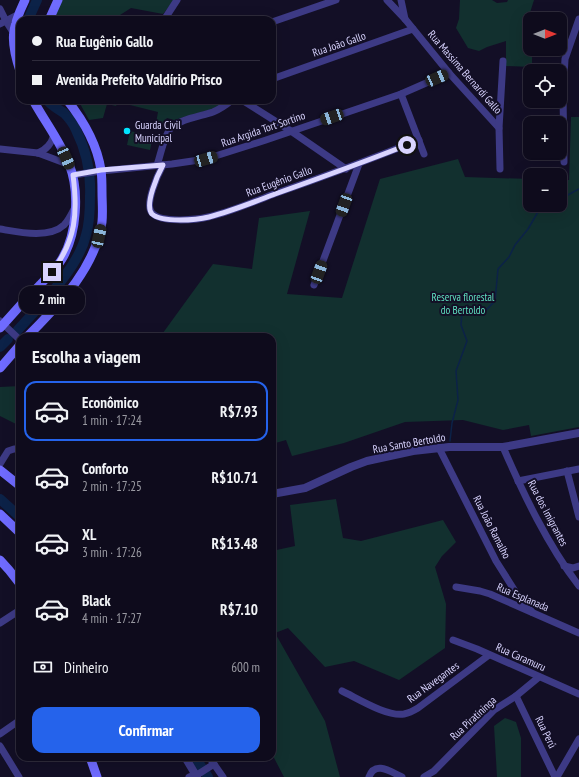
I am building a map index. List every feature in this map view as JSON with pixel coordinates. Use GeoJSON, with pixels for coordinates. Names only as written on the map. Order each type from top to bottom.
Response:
{"type":"FeatureCollection","features":[{"type":"Feature","properties":{"kind":"main road"},"geometry":{"type":"LineString","coordinates":[[16,59],[13,43],[13,32],[16,16],[25,0]]}},
{"type":"Feature","properties":{"kind":"main road"},"geometry":{"type":"LineString","coordinates":[[51,16],[58,0]]}},
{"type":"Feature","properties":{"kind":"main road"},"geometry":{"type":"LineString","coordinates":[[1,324],[52,272],[62,259],[74,224],[76,206],[76,174],[35,104]]}},
{"type":"Feature","properties":{"kind":"main road"},"geometry":{"type":"LineString","coordinates":[[31,333],[68,293],[85,268],[99,236],[102,221],[94,147],[87,130],[70,104]]}},
{"type":"Feature","properties":{"kind":"main road"},"geometry":{"type":"LineString","coordinates":[[0,368],[16,350]]}},
{"type":"Feature","properties":{"kind":"main road"},"geometry":{"type":"LineString","coordinates":[[0,470],[16,483]]}},
{"type":"Feature","properties":{"kind":"main road"},"geometry":{"type":"LineString","coordinates":[[0,514],[16,529]]}},
{"type":"Feature","properties":{"kind":"main road"},"geometry":{"type":"LineString","coordinates":[[0,560],[16,579]]}},
{"type":"Feature","properties":{"kind":"main road"},"geometry":{"type":"LineString","coordinates":[[91,761],[97,777]]}},
{"type":"Feature","properties":{"kind":"main road"},"geometry":{"type":"LineString","coordinates":[[98,761],[103,777]]}},
{"type":"Feature","properties":{"kind":"street"},"geometry":{"type":"LineString","coordinates":[[166,16],[177,0]]}},
{"type":"Feature","properties":{"kind":"street"},"geometry":{"type":"LineString","coordinates":[[276,21],[336,0]]}},
{"type":"Feature","properties":{"kind":"street","name":"Rua Massima Bernardi Gallo"},"geometry":{"type":"LineString","coordinates":[[387,0],[405,19],[449,73],[499,128],[500,169]]}},
{"type":"Feature","properties":{"kind":"street"},"geometry":{"type":"LineString","coordinates":[[401,0],[405,19]]}},
{"type":"Feature","properties":{"kind":"street"},"geometry":{"type":"LineString","coordinates":[[0,8],[16,16]]}},
{"type":"Feature","properties":{"kind":"street"},"geometry":{"type":"LineString","coordinates":[[0,8],[3,22],[13,32]]}},
{"type":"Feature","properties":{"kind":"street"},"geometry":{"type":"LineString","coordinates":[[3,22],[16,16]]}},
{"type":"Feature","properties":{"kind":"street"},"geometry":{"type":"LineString","coordinates":[[564,162],[563,94],[565,58],[579,19]]}},
{"type":"Feature","properties":{"kind":"street","name":"Rua João Gallo"},"geometry":{"type":"LineString","coordinates":[[276,78],[413,29]]}},
{"type":"Feature","properties":{"kind":"street"},"geometry":{"type":"LineString","coordinates":[[499,128],[503,61]]}},
{"type":"Feature","properties":{"kind":"street","name":"Rua Argida Tort Sortino"},"geometry":{"type":"LineString","coordinates":[[76,174],[206,159],[245,148],[401,94],[449,73]]}},
{"type":"Feature","properties":{"kind":"street"},"geometry":{"type":"LineString","coordinates":[[401,94],[424,154]]}},
{"type":"Feature","properties":{"kind":"street"},"geometry":{"type":"LineString","coordinates":[[156,179],[157,165],[171,128],[181,122],[219,109],[226,104]]}},
{"type":"Feature","properties":{"kind":"street"},"geometry":{"type":"LineString","coordinates":[[248,104],[292,131],[346,169]]}},
{"type":"Feature","properties":{"kind":"street"},"geometry":{"type":"LineString","coordinates":[[38,153],[50,145],[54,135]]}},
{"type":"Feature","properties":{"kind":"street","name":"Rua Eugênio Gallo"},"geometry":{"type":"LineString","coordinates":[[156,179],[149,205],[152,213],[160,217],[175,220],[193,220],[209,217],[346,169],[419,140]]}},
{"type":"Feature","properties":{"kind":"street"},"geometry":{"type":"LineString","coordinates":[[0,149],[38,153],[70,165]]}},
{"type":"Feature","properties":{"kind":"street"},"geometry":{"type":"LineString","coordinates":[[314,285],[359,164]]}},
{"type":"Feature","properties":{"kind":"street"},"geometry":{"type":"LineString","coordinates":[[156,179],[157,165]]}},
{"type":"Feature","properties":{"kind":"street"},"geometry":{"type":"LineString","coordinates":[[0,229],[34,234],[56,229],[62,226],[69,218],[76,206]]}},
{"type":"Feature","properties":{"kind":"street"},"geometry":{"type":"LineString","coordinates":[[1,324],[16,337]]}},
{"type":"Feature","properties":{"kind":"street","name":"Rua Santo Bertoldo"},"geometry":{"type":"LineString","coordinates":[[276,493],[305,488],[367,461],[413,451],[439,448],[503,447],[579,433]]}},
{"type":"Feature","properties":{"kind":"street","name":"Rua dos Imigrantes"},"geometry":{"type":"LineString","coordinates":[[503,447],[518,481],[564,566],[579,586]]}},
{"type":"Feature","properties":{"kind":"street","name":"Rua João Ramalho"},"geometry":{"type":"LineString","coordinates":[[439,448],[496,561],[515,591],[532,612]]}},
{"type":"Feature","properties":{"kind":"street"},"geometry":{"type":"LineString","coordinates":[[0,464],[8,451],[16,449]]}},
{"type":"Feature","properties":{"kind":"street"},"geometry":{"type":"LineString","coordinates":[[518,481],[579,469]]}},
{"type":"Feature","properties":{"kind":"street"},"geometry":{"type":"LineString","coordinates":[[567,471],[579,517]]}},
{"type":"Feature","properties":{"kind":"street"},"geometry":{"type":"LineString","coordinates":[[564,566],[573,568],[579,566]]}},
{"type":"Feature","properties":{"kind":"street","name":"Rua Esplanada"},"geometry":{"type":"LineString","coordinates":[[456,587],[480,591],[532,612],[579,634]]}},
{"type":"Feature","properties":{"kind":"street"},"geometry":{"type":"LineString","coordinates":[[0,623],[16,613]]}},
{"type":"Feature","properties":{"kind":"street","name":"Rua Caramuru"},"geometry":{"type":"LineString","coordinates":[[453,640],[579,694]]}},
{"type":"Feature","properties":{"kind":"street","name":"Rua Navegantes"},"geometry":{"type":"LineString","coordinates":[[342,691],[379,709],[403,715],[418,708],[489,655]]}},
{"type":"Feature","properties":{"kind":"street","name":"Rua Piratininga"},"geometry":{"type":"LineString","coordinates":[[424,777],[434,771],[494,710],[516,696],[539,677]]}},
{"type":"Feature","properties":{"kind":"street","name":"Rua Perú"},"geometry":{"type":"LineString","coordinates":[[516,696],[556,777]]}},
{"type":"Feature","properties":{"kind":"street"},"geometry":{"type":"LineString","coordinates":[[0,734],[16,723]]}},
{"type":"Feature","properties":{"kind":"street","name":"Rua Perú"},"geometry":{"type":"LineString","coordinates":[[556,777],[579,739]]}},
{"type":"Feature","properties":{"kind":"street"},"geometry":{"type":"LineString","coordinates":[[0,746],[19,777]]}},
{"type":"Feature","properties":{"kind":"street"},"geometry":{"type":"LineString","coordinates":[[187,761],[196,775],[211,762],[223,777]]}},
{"type":"Feature","properties":{"kind":"street"},"geometry":{"type":"LineString","coordinates":[[369,777],[372,770],[381,768],[402,777]]}},
{"type":"Feature","properties":{"kind":"green space"},"geometry":{"type":"Polygon","coordinates":[[[59,0],[174,0],[163,14],[131,8],[120,16],[52,16],[59,0]]]}},
{"type":"Feature","properties":{"kind":"green space"},"geometry":{"type":"Polygon","coordinates":[[[460,0],[492,0],[497,3],[507,2],[508,0],[534,0],[530,12],[523,12],[523,56],[532,56],[532,64],[523,64],[523,67],[506,66],[506,41],[479,51],[468,48],[456,28],[459,19],[460,0]]]}},
{"type":"Feature","properties":{"kind":"green space"},"geometry":{"type":"Polygon","coordinates":[[[80,104],[107,104],[103,118],[89,120],[80,104]]]}},
{"type":"Feature","properties":{"kind":"green space"},"geometry":{"type":"Polygon","coordinates":[[[126,104],[222,104],[219,107],[174,120],[167,118],[162,124],[156,123],[158,112],[126,104]]]}},
{"type":"Feature","properties":{"kind":"green space","name":"Reserva florestal do Bertoldo"},"geometry":{"type":"Polygon","coordinates":[[[571,117],[579,117],[579,427],[531,436],[529,425],[503,430],[463,420],[405,422],[344,443],[292,456],[286,440],[276,443],[276,333],[163,333],[213,264],[252,269],[259,218],[310,211],[287,294],[342,298],[380,179],[458,159],[465,177],[523,179],[523,212],[567,212],[567,180],[569,180],[571,117]]]}},
{"type":"Feature","properties":{"kind":"green space"},"geometry":{"type":"Polygon","coordinates":[[[130,131],[153,136],[150,150],[127,145],[130,131]]]}},
{"type":"Feature","properties":{"kind":"green space"},"geometry":{"type":"Polygon","coordinates":[[[16,386],[16,424],[0,416],[0,387],[16,386]]]}},
{"type":"Feature","properties":{"kind":"green space"},"geometry":{"type":"Polygon","coordinates":[[[336,499],[343,538],[361,541],[443,520],[456,542],[442,556],[435,567],[446,604],[445,648],[399,680],[354,661],[325,667],[288,628],[276,633],[276,550],[295,546],[290,505],[336,499]]]}},
{"type":"Feature","properties":{"kind":"green space"},"geometry":{"type":"Polygon","coordinates":[[[276,635],[325,721],[340,777],[284,777],[276,761],[276,635]]]}},
{"type":"Feature","properties":{"kind":"green space"},"geometry":{"type":"Polygon","coordinates":[[[505,718],[516,722],[521,738],[521,777],[497,777],[494,726],[505,718]]]}},
{"type":"Feature","properties":{"kind":"waterway"},"geometry":{"type":"LineString","coordinates":[[30,16],[37,0]]}},
{"type":"Feature","properties":{"kind":"waterway"},"geometry":{"type":"LineString","coordinates":[[17,331],[57,286],[75,261],[82,248],[89,220],[90,179],[83,146],[69,119],[64,113],[51,104]]}},
{"type":"Feature","properties":{"kind":"waterway"},"geometry":{"type":"LineString","coordinates":[[567,195],[579,189]]}},
{"type":"Feature","properties":{"kind":"waterway"},"geometry":{"type":"LineString","coordinates":[[450,441],[452,423],[458,400],[456,371],[467,341],[461,325],[462,311],[482,314],[495,301],[498,269],[509,257],[515,245],[528,229],[538,212]]}},
{"type":"Feature","properties":{"kind":"waterway"},"geometry":{"type":"LineString","coordinates":[[0,347],[8,339]]}},
{"type":"Feature","properties":{"kind":"waterway"},"geometry":{"type":"LineString","coordinates":[[0,499],[16,513]]}},
{"type":"Feature","properties":{"kind":"waterway"},"geometry":{"type":"LineString","coordinates":[[198,761],[208,777]]}},
{"type":"Feature","properties":{"kind":"place","name":"Guarda Civil Municipal"},"geometry":{"type":"Point","coordinates":[127,131]}},
{"type":"Feature","properties":{"kind":"route"},"geometry":{"type":"LineString","coordinates":[[52,272],[62,259],[74,224],[76,196],[73,175],[101,170],[163,165],[156,179],[149,205],[150,210],[155,216],[175,220],[193,220],[209,217],[236,208],[346,169],[407,145]]}}]}
